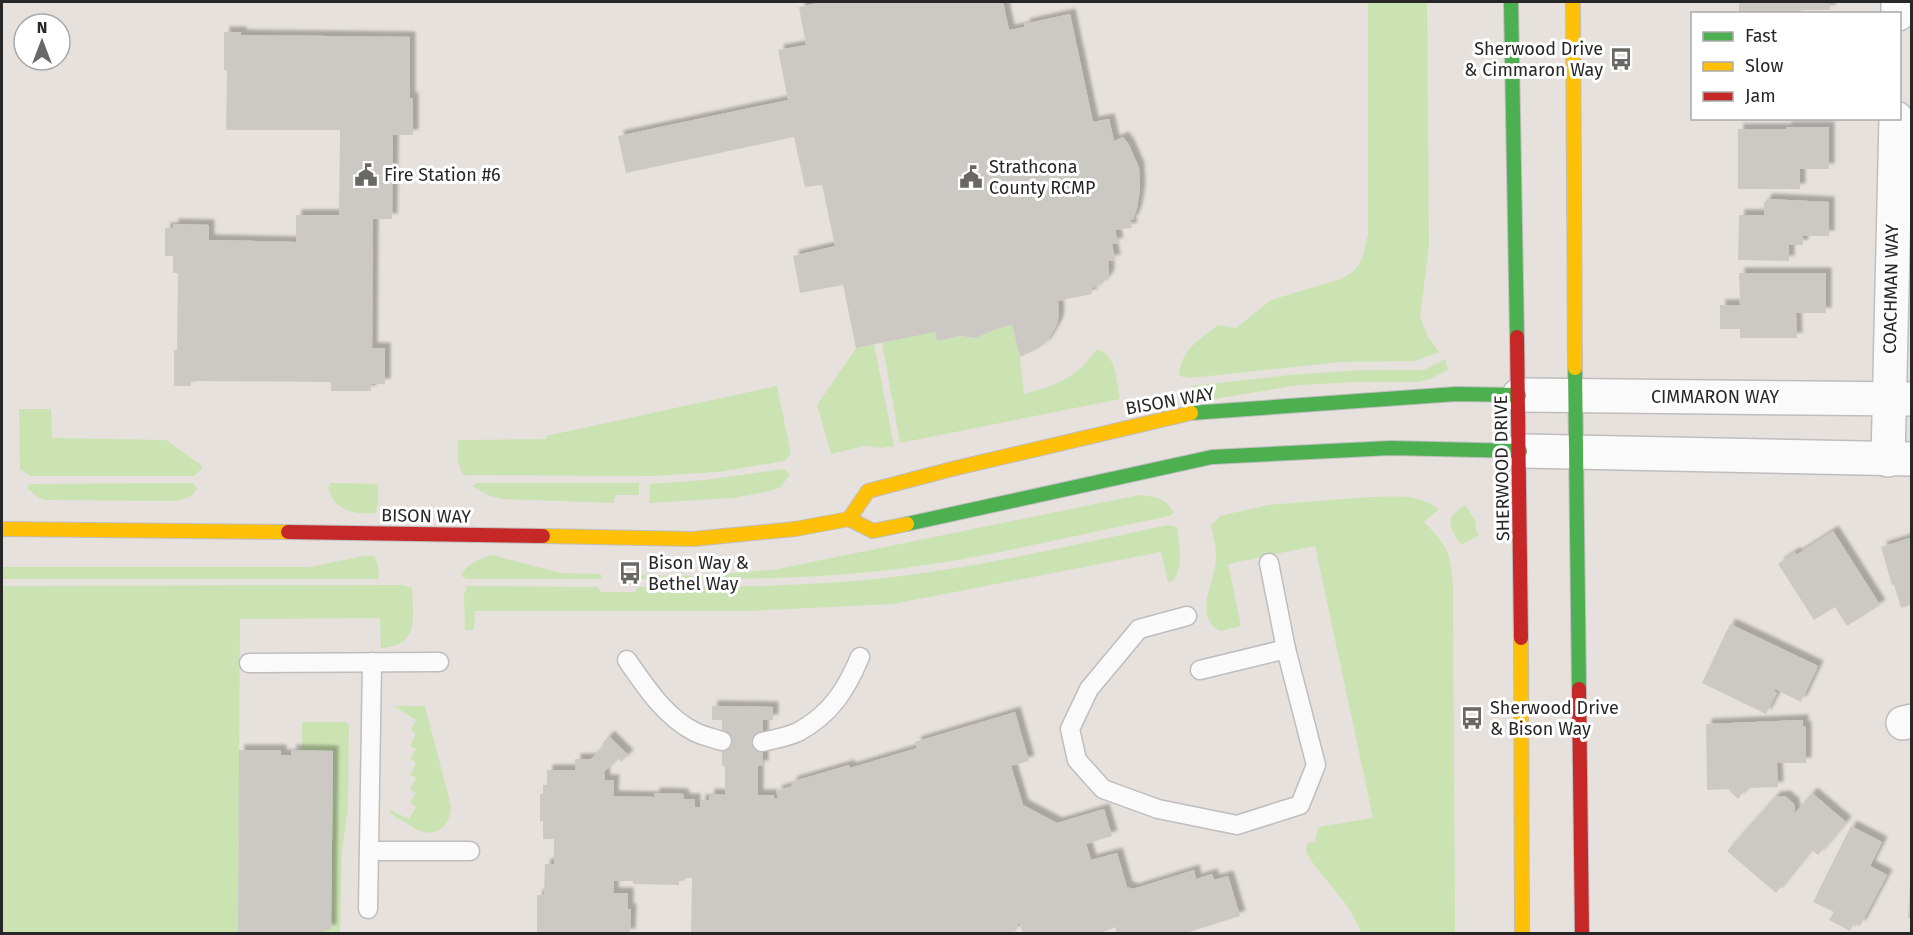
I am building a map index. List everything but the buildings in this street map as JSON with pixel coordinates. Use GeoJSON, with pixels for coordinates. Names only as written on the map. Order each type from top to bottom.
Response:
{"type":"FeatureCollection","features":[{"type":"Feature","properties":{"kind":"street","name":"SHERWOOD DRIVE"},"geometry":{"type":"LineString","coordinates":[[1510,2],[1520,451],[1522,933]]}},
{"type":"Feature","properties":{"kind":"street"},"geometry":{"type":"LineString","coordinates":[[1573,2],[1575,396],[1582,933]]}},
{"type":"Feature","properties":{"kind":"street","name":"COACHMAN WAY"},"geometry":{"type":"LineString","coordinates":[[1896,120],[1900,460]]}},
{"type":"Feature","properties":{"kind":"street","name":"BISON WAY"},"geometry":{"type":"LineString","coordinates":[[2,529],[693,539],[795,529],[849,519],[868,491],[979,462],[1197,412],[1456,394],[1519,394]]}},
{"type":"Feature","properties":{"kind":"street","name":"CIMMARON WAY"},"geometry":{"type":"LineString","coordinates":[[1519,394],[1900,398]]}},
{"type":"Feature","properties":{"kind":"street"},"geometry":{"type":"LineString","coordinates":[[849,519],[873,531],[1212,457],[1390,448],[1900,460]]}},
{"type":"Feature","properties":{"kind":"lane"},"geometry":{"type":"LineString","coordinates":[[1187,616],[1139,629],[1089,689],[1070,729],[1077,760],[1102,789],[1158,809],[1237,825],[1300,805],[1316,765],[1286,649],[1269,563]]}},
{"type":"Feature","properties":{"kind":"lane"},"geometry":{"type":"LineString","coordinates":[[1200,670],[1286,649]]}},
{"type":"Feature","properties":{"kind":"lane"},"geometry":{"type":"LineString","coordinates":[[762,742],[797,733],[826,713],[847,686],[860,657]]}},
{"type":"Feature","properties":{"kind":"lane"},"geometry":{"type":"LineString","coordinates":[[627,660],[667,712],[695,732],[722,741]]}},
{"type":"Feature","properties":{"kind":"lane"},"geometry":{"type":"LineString","coordinates":[[368,909],[372,662]]}},
{"type":"Feature","properties":{"kind":"lane"},"geometry":{"type":"LineString","coordinates":[[249,663],[439,662]]}},
{"type":"Feature","properties":{"kind":"lane"},"geometry":{"type":"LineString","coordinates":[[369,851],[470,851]]}},
{"type":"Feature","properties":{"kind":"green space"},"geometry":{"type":"Polygon","coordinates":[[[1368,2],[1427,2],[1429,245],[1420,317],[1427,335],[1439,352],[1415,361],[1341,362],[1190,378],[1179,376],[1187,352],[1218,325],[1236,328],[1271,300],[1341,279],[1355,270],[1362,259],[1368,235],[1368,2]]]}},
{"type":"Feature","properties":{"kind":"green space"},"geometry":{"type":"Polygon","coordinates":[[[1012,325],[1020,357],[1024,394],[1065,379],[1081,367],[1097,349],[1104,352],[1112,363],[1120,399],[900,443],[882,342],[935,332],[937,341],[960,336],[976,338],[1012,325]]]}},
{"type":"Feature","properties":{"kind":"green space"},"geometry":{"type":"Polygon","coordinates":[[[874,344],[894,446],[881,448],[864,446],[831,454],[817,405],[856,348],[874,344]]]}},
{"type":"Feature","properties":{"kind":"green space"},"geometry":{"type":"Polygon","coordinates":[[[1445,359],[1448,370],[1418,382],[1299,385],[1208,400],[1198,399],[1189,394],[1191,386],[1289,375],[1362,370],[1424,370],[1445,359]]]}},
{"type":"Feature","properties":{"kind":"green space"},"geometry":{"type":"Polygon","coordinates":[[[777,386],[791,454],[784,461],[718,472],[654,476],[463,475],[458,462],[458,440],[546,439],[546,436],[777,386]]]}},
{"type":"Feature","properties":{"kind":"green space"},"geometry":{"type":"Polygon","coordinates":[[[19,409],[51,409],[52,438],[166,440],[202,468],[194,476],[30,476],[20,469],[19,409]]]}},
{"type":"Feature","properties":{"kind":"green space"},"geometry":{"type":"Polygon","coordinates":[[[784,469],[790,474],[781,487],[766,492],[733,498],[649,503],[650,484],[705,480],[784,469]]]}},
{"type":"Feature","properties":{"kind":"green space"},"geometry":{"type":"Polygon","coordinates":[[[193,483],[197,489],[193,494],[175,501],[46,500],[39,498],[27,488],[30,484],[193,483]]]}},
{"type":"Feature","properties":{"kind":"green space"},"geometry":{"type":"Polygon","coordinates":[[[331,483],[378,484],[378,505],[375,513],[353,512],[341,507],[331,496],[328,488],[331,483]]]}},
{"type":"Feature","properties":{"kind":"green space"},"geometry":{"type":"Polygon","coordinates":[[[477,483],[639,483],[639,495],[615,495],[614,503],[503,499],[490,496],[472,486],[477,483]]]}},
{"type":"Feature","properties":{"kind":"green space"},"geometry":{"type":"Polygon","coordinates":[[[1139,495],[1160,499],[1174,513],[1169,516],[1004,551],[871,572],[736,579],[635,579],[634,575],[703,576],[778,569],[1139,495]]]}},
{"type":"Feature","properties":{"kind":"green space"},"geometry":{"type":"Polygon","coordinates":[[[1369,497],[1414,498],[1439,509],[1424,522],[1443,544],[1451,565],[1455,933],[1362,933],[1348,907],[1306,852],[1307,843],[1315,842],[1318,827],[1373,818],[1315,546],[1228,564],[1241,626],[1220,631],[1207,616],[1207,598],[1216,558],[1211,525],[1220,516],[1268,505],[1369,497]]]}},
{"type":"Feature","properties":{"kind":"green space"},"geometry":{"type":"Polygon","coordinates":[[[1465,505],[1475,520],[1479,535],[1461,545],[1450,523],[1453,514],[1465,505]]]}},
{"type":"Feature","properties":{"kind":"green space"},"geometry":{"type":"Polygon","coordinates":[[[1168,525],[1177,527],[1180,549],[1180,564],[1171,582],[1168,582],[1161,552],[893,604],[749,611],[475,611],[474,630],[465,630],[464,595],[467,586],[597,587],[601,592],[634,592],[639,587],[762,586],[854,581],[992,562],[1168,525]]]}},
{"type":"Feature","properties":{"kind":"green space"},"geometry":{"type":"Polygon","coordinates":[[[492,555],[561,573],[601,574],[601,579],[467,579],[461,576],[470,565],[492,555]]]}},
{"type":"Feature","properties":{"kind":"green space"},"geometry":{"type":"Polygon","coordinates":[[[363,556],[374,556],[378,565],[379,579],[2,579],[2,567],[310,567],[363,556]]]}},
{"type":"Feature","properties":{"kind":"green space"},"geometry":{"type":"Polygon","coordinates":[[[401,585],[412,588],[413,620],[408,636],[394,646],[381,648],[380,618],[240,619],[238,933],[2,933],[2,586],[401,585]]]}},
{"type":"Feature","properties":{"kind":"green space"},"geometry":{"type":"Polygon","coordinates":[[[394,706],[425,706],[451,806],[447,822],[435,832],[417,830],[388,809],[409,819],[416,807],[410,803],[416,793],[410,789],[416,778],[410,775],[416,763],[410,759],[416,749],[410,746],[416,734],[411,730],[416,720],[394,706]]]}},
{"type":"Feature","properties":{"kind":"green space"},"geometry":{"type":"Polygon","coordinates":[[[302,722],[346,722],[349,725],[348,806],[342,853],[340,931],[337,933],[324,933],[324,930],[331,930],[333,752],[302,750],[302,722]]]}},
{"type":"Feature","properties":{"kind":"traffic: fast"},"geometry":{"type":"LineString","coordinates":[[1511,2],[1517,337]]}},
{"type":"Feature","properties":{"kind":"traffic: fast"},"geometry":{"type":"LineString","coordinates":[[1575,368],[1579,689]]}},
{"type":"Feature","properties":{"kind":"traffic: fast"},"geometry":{"type":"LineString","coordinates":[[1191,413],[1456,394],[1519,395]]}},
{"type":"Feature","properties":{"kind":"traffic: fast"},"geometry":{"type":"LineString","coordinates":[[907,524],[1212,457],[1391,448],[1520,451]]}},
{"type":"Feature","properties":{"kind":"traffic: slow"},"geometry":{"type":"LineString","coordinates":[[1573,2],[1575,368]]}},
{"type":"Feature","properties":{"kind":"traffic: slow"},"geometry":{"type":"LineString","coordinates":[[849,519],[868,491],[1191,413]]}},
{"type":"Feature","properties":{"kind":"traffic: slow"},"geometry":{"type":"LineString","coordinates":[[543,536],[693,539],[795,529],[849,519],[873,531],[907,524]]}},
{"type":"Feature","properties":{"kind":"traffic: slow"},"geometry":{"type":"LineString","coordinates":[[2,529],[288,532]]}},
{"type":"Feature","properties":{"kind":"traffic: slow"},"geometry":{"type":"LineString","coordinates":[[1521,638],[1522,934]]}},
{"type":"Feature","properties":{"kind":"traffic: jam"},"geometry":{"type":"LineString","coordinates":[[1517,337],[1521,638]]}},
{"type":"Feature","properties":{"kind":"traffic: jam"},"geometry":{"type":"LineString","coordinates":[[288,532],[543,536]]}},
{"type":"Feature","properties":{"kind":"traffic: jam"},"geometry":{"type":"LineString","coordinates":[[1579,689],[1582,934]]}},
{"type":"Feature","properties":{"kind":"place","name":"Sherwood Drive & Cimmaron Way"},"geometry":{"type":"Point","coordinates":[1621,59]}},
{"type":"Feature","properties":{"kind":"place","name":"Fire Station #6"},"geometry":{"type":"Point","coordinates":[366,175]}},
{"type":"Feature","properties":{"kind":"place","name":"Strathcona County RCMP"},"geometry":{"type":"Point","coordinates":[971,177]}},
{"type":"Feature","properties":{"kind":"place","name":"Bison Way & Bethel Way"},"geometry":{"type":"Point","coordinates":[630,573]}},
{"type":"Feature","properties":{"kind":"place","name":"Sherwood Drive & Bison Way"},"geometry":{"type":"Point","coordinates":[1472,718]}}]}
